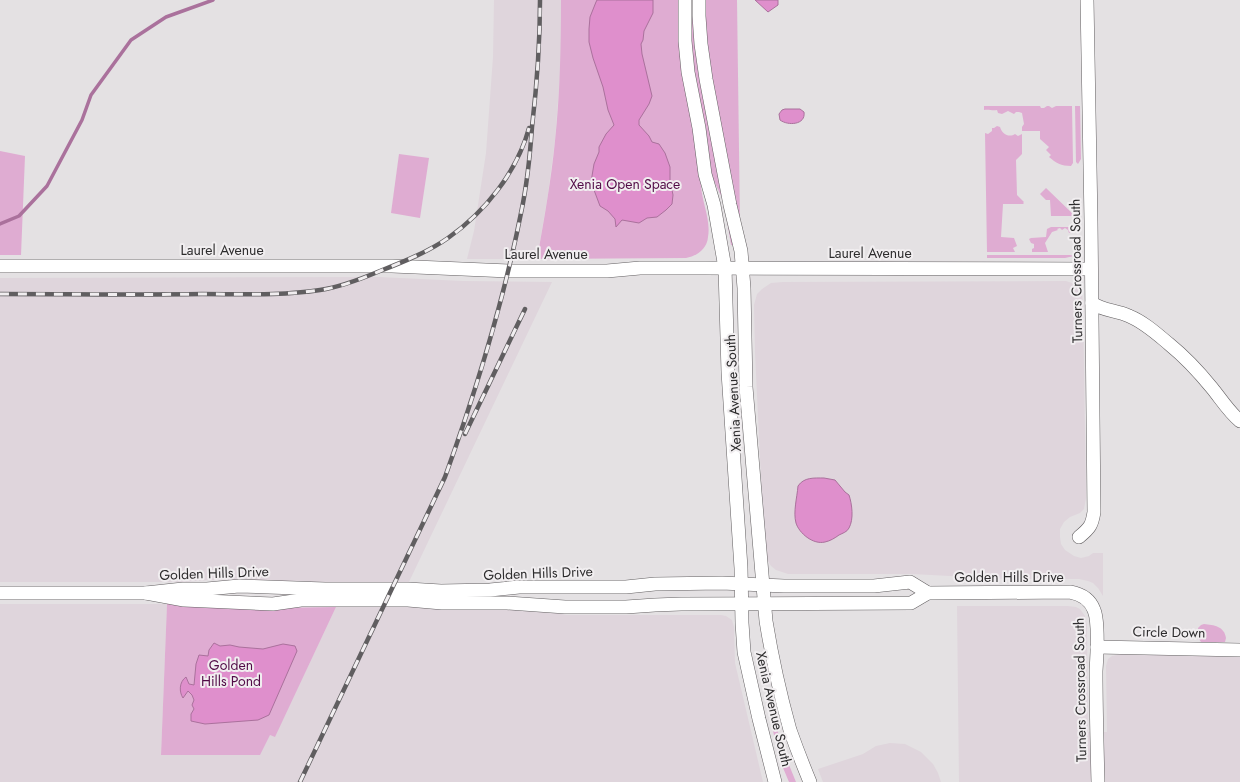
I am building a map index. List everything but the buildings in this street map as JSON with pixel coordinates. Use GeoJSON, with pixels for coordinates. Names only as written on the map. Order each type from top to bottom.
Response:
{"type":"FeatureCollection","features":[{"type":"Feature","properties":{"kind":"street","name":"Xenia Avenue South"},"geometry":{"type":"LineString","coordinates":[[685,0],[685,41],[688,72],[699,128],[705,174],[714,205],[725,268],[728,372],[742,623],[746,661],[770,768],[775,782]]}},
{"type":"Feature","properties":{"kind":"street","name":"Xenia Avenue South"},"geometry":{"type":"LineString","coordinates":[[699,0],[698,16],[706,79],[741,251],[746,387],[764,604],[771,650],[780,692],[791,731],[810,782]]}},
{"type":"Feature","properties":{"kind":"street","name":"Turners Crossroad South"},"geometry":{"type":"LineString","coordinates":[[1079,537],[1088,530],[1092,523],[1094,512],[1087,0]]}},
{"type":"Feature","properties":{"kind":"street","name":"Laurel Avenue"},"geometry":{"type":"LineString","coordinates":[[0,266],[392,266],[509,270],[607,270],[640,268],[1091,269]]}},
{"type":"Feature","properties":{"kind":"street"},"geometry":{"type":"LineString","coordinates":[[1092,303],[1104,309],[1128,315],[1139,321],[1168,344],[1191,364],[1240,421]]}},
{"type":"Feature","properties":{"kind":"street","name":"Golden Hills Drive"},"geometry":{"type":"LineString","coordinates":[[0,594],[146,593],[183,589],[207,589],[239,586],[441,591],[490,590],[519,587],[626,587],[655,584],[874,586],[910,582],[928,593]]}},
{"type":"Feature","properties":{"kind":"street","name":"Golden Hills Drive"},"geometry":{"type":"LineString","coordinates":[[146,593],[184,600],[273,604],[302,600],[408,600],[442,603],[508,603],[572,607],[626,607],[681,604],[911,602],[928,593],[1070,592],[1078,594],[1088,600]]}},
{"type":"Feature","properties":{"kind":"street","name":"Turners Crossroad South"},"geometry":{"type":"LineString","coordinates":[[1088,600],[1092,605],[1095,614],[1097,647],[1096,724],[1098,782]]}},
{"type":"Feature","properties":{"kind":"street","name":"Circle Down"},"geometry":{"type":"LineString","coordinates":[[1097,647],[1240,650]]}},
{"type":"Feature","properties":{"kind":"shaded area"},"geometry":{"type":"Polygon","coordinates":[[[494,0],[561,0],[561,63],[555,140],[537,259],[467,259],[474,231],[486,153],[493,57],[494,0]]]}},
{"type":"Feature","properties":{"kind":"shaded area"},"geometry":{"type":"Polygon","coordinates":[[[597,0],[653,0],[653,13],[644,31],[641,44],[652,96],[639,120],[639,125],[649,136],[652,142],[659,144],[665,153],[670,167],[670,180],[673,195],[672,204],[657,217],[647,218],[639,223],[622,220],[616,227],[615,219],[608,211],[600,206],[591,182],[599,147],[606,134],[614,125],[608,110],[603,87],[589,42],[590,17],[597,0]]]}},
{"type":"Feature","properties":{"kind":"shaded area"},"geometry":{"type":"Polygon","coordinates":[[[755,0],[778,0],[778,5],[768,12],[755,0]]]}},
{"type":"Feature","properties":{"kind":"shaded area"},"geometry":{"type":"Polygon","coordinates":[[[785,109],[800,109],[804,112],[802,120],[792,124],[783,122],[780,120],[779,114],[785,109]]]}},
{"type":"Feature","properties":{"kind":"shaded area"},"geometry":{"type":"Polygon","coordinates":[[[379,277],[463,281],[552,282],[397,607],[500,606],[529,608],[567,615],[726,616],[732,620],[734,627],[735,663],[763,782],[0,782],[0,604],[167,604],[161,755],[270,735],[275,736],[336,607],[369,607],[381,583],[208,580],[185,582],[0,582],[0,278],[379,277]]]}},
{"type":"Feature","properties":{"kind":"shaded area"},"geometry":{"type":"Polygon","coordinates":[[[1066,281],[1079,287],[1083,303],[1086,498],[1084,509],[1064,522],[1060,529],[1060,537],[1061,544],[1065,550],[1074,556],[1081,558],[1089,556],[1093,553],[1103,553],[1103,596],[1093,583],[1079,579],[1007,579],[912,574],[788,574],[776,570],[771,566],[766,558],[755,353],[754,305],[757,294],[762,289],[771,283],[783,282],[1066,281]]]}},
{"type":"Feature","properties":{"kind":"shaded area"},"geometry":{"type":"Polygon","coordinates":[[[824,478],[835,480],[849,495],[852,507],[851,524],[845,532],[831,540],[816,542],[803,534],[796,523],[795,510],[798,486],[803,481],[824,478]]]}},
{"type":"Feature","properties":{"kind":"shaded area"},"geometry":{"type":"Polygon","coordinates":[[[957,606],[1068,606],[1080,609],[1085,616],[1087,625],[1088,732],[1107,732],[1106,666],[1108,659],[1112,656],[1122,654],[1240,657],[1240,782],[959,782],[957,606]]]}},
{"type":"Feature","properties":{"kind":"shaded area","name":"Golden Hills Pond"},"geometry":{"type":"Polygon","coordinates":[[[214,643],[220,646],[230,645],[263,649],[283,644],[295,646],[297,651],[269,715],[258,720],[205,724],[191,721],[191,714],[194,709],[192,705],[194,700],[188,691],[183,698],[180,690],[181,684],[186,677],[189,684],[194,685],[196,664],[199,655],[208,656],[209,650],[214,643]]]}},
{"type":"Feature","properties":{"kind":"shaded area"},"geometry":{"type":"Polygon","coordinates":[[[890,743],[905,744],[921,752],[933,764],[941,782],[823,782],[818,769],[863,754],[876,746],[890,743]]]}},
{"type":"Feature","properties":{"kind":"green space","name":"Xenia Open Space"},"geometry":{"type":"Polygon","coordinates":[[[561,0],[682,0],[693,116],[702,192],[709,231],[706,245],[694,256],[686,258],[537,259],[549,186],[557,123],[560,70],[561,0]]]}},
{"type":"Feature","properties":{"kind":"green space","name":"Xenia Open Space"},"geometry":{"type":"Polygon","coordinates":[[[689,0],[695,0],[733,245],[731,245],[724,202],[710,170],[693,77],[689,0]]]}},
{"type":"Feature","properties":{"kind":"green space"},"geometry":{"type":"Polygon","coordinates":[[[702,0],[737,0],[740,224],[706,61],[702,0]]]}},
{"type":"Feature","properties":{"kind":"green space"},"geometry":{"type":"Polygon","coordinates":[[[984,106],[1040,106],[1041,108],[1044,108],[1049,106],[1052,108],[1056,106],[1072,106],[1073,163],[1071,166],[1061,165],[1049,157],[1051,155],[1046,150],[1049,147],[1040,139],[1040,131],[1022,131],[1024,124],[1022,113],[1016,112],[1014,114],[1008,111],[1002,114],[998,113],[997,110],[984,110],[984,106]]]}},
{"type":"Feature","properties":{"kind":"green space"},"geometry":{"type":"Polygon","coordinates":[[[1075,106],[1080,106],[1081,159],[1078,164],[1076,162],[1075,106]]]}},
{"type":"Feature","properties":{"kind":"green space"},"geometry":{"type":"Polygon","coordinates":[[[997,126],[1000,127],[1002,132],[1006,135],[1010,136],[1015,134],[1018,136],[1022,134],[1022,154],[1016,160],[1017,195],[1024,202],[1024,204],[1003,204],[1001,237],[1014,238],[1017,246],[1013,248],[1015,252],[987,252],[985,133],[988,134],[992,131],[992,128],[997,126]]]}},
{"type":"Feature","properties":{"kind":"green space"},"geometry":{"type":"Polygon","coordinates":[[[0,151],[25,156],[21,255],[0,255],[0,151]]]}},
{"type":"Feature","properties":{"kind":"green space"},"geometry":{"type":"Polygon","coordinates":[[[399,154],[429,158],[420,218],[391,213],[399,154]]]}},
{"type":"Feature","properties":{"kind":"green space"},"geometry":{"type":"Polygon","coordinates":[[[1046,188],[1074,216],[1051,216],[1050,200],[1046,200],[1040,194],[1046,188]]]}},
{"type":"Feature","properties":{"kind":"green space"},"geometry":{"type":"Polygon","coordinates":[[[1051,227],[1073,227],[1074,231],[1069,233],[1065,228],[1062,230],[1060,228],[1057,229],[1058,230],[1052,232],[1045,243],[1048,252],[1032,252],[1034,244],[1031,243],[1029,239],[1046,237],[1047,229],[1051,227]]]}},
{"type":"Feature","properties":{"kind":"green space"},"geometry":{"type":"Polygon","coordinates":[[[987,255],[1074,256],[1065,258],[987,258],[987,255]]]}},
{"type":"Feature","properties":{"kind":"green space","name":"Golden Hills Pond"},"geometry":{"type":"Polygon","coordinates":[[[167,604],[218,604],[269,608],[336,607],[275,737],[270,735],[260,755],[161,755],[167,604]]]}},
{"type":"Feature","properties":{"kind":"green space"},"geometry":{"type":"Polygon","coordinates":[[[1204,624],[1221,629],[1225,634],[1225,642],[1201,642],[1199,639],[1198,628],[1204,624]]]}},
{"type":"Feature","properties":{"kind":"green space"},"geometry":{"type":"Polygon","coordinates":[[[776,726],[796,782],[789,782],[781,763],[772,727],[776,726]]]}},
{"type":"Feature","properties":{"kind":"waterway"},"geometry":{"type":"LineString","coordinates":[[0,224],[19,216],[47,186],[82,120],[91,95],[131,40],[166,17],[213,0]]}},
{"type":"Feature","properties":{"kind":"railway"},"geometry":{"type":"LineString","coordinates":[[300,782],[445,477],[478,380],[506,281],[525,192],[537,79],[540,0]]}},
{"type":"Feature","properties":{"kind":"railway"},"geometry":{"type":"LineString","coordinates":[[0,294],[276,294],[328,289],[343,285],[398,264],[424,252],[462,228],[498,190],[516,160],[524,144],[529,128]]}},
{"type":"Feature","properties":{"kind":"railway"},"geometry":{"type":"LineString","coordinates":[[465,434],[525,309]]}}]}
